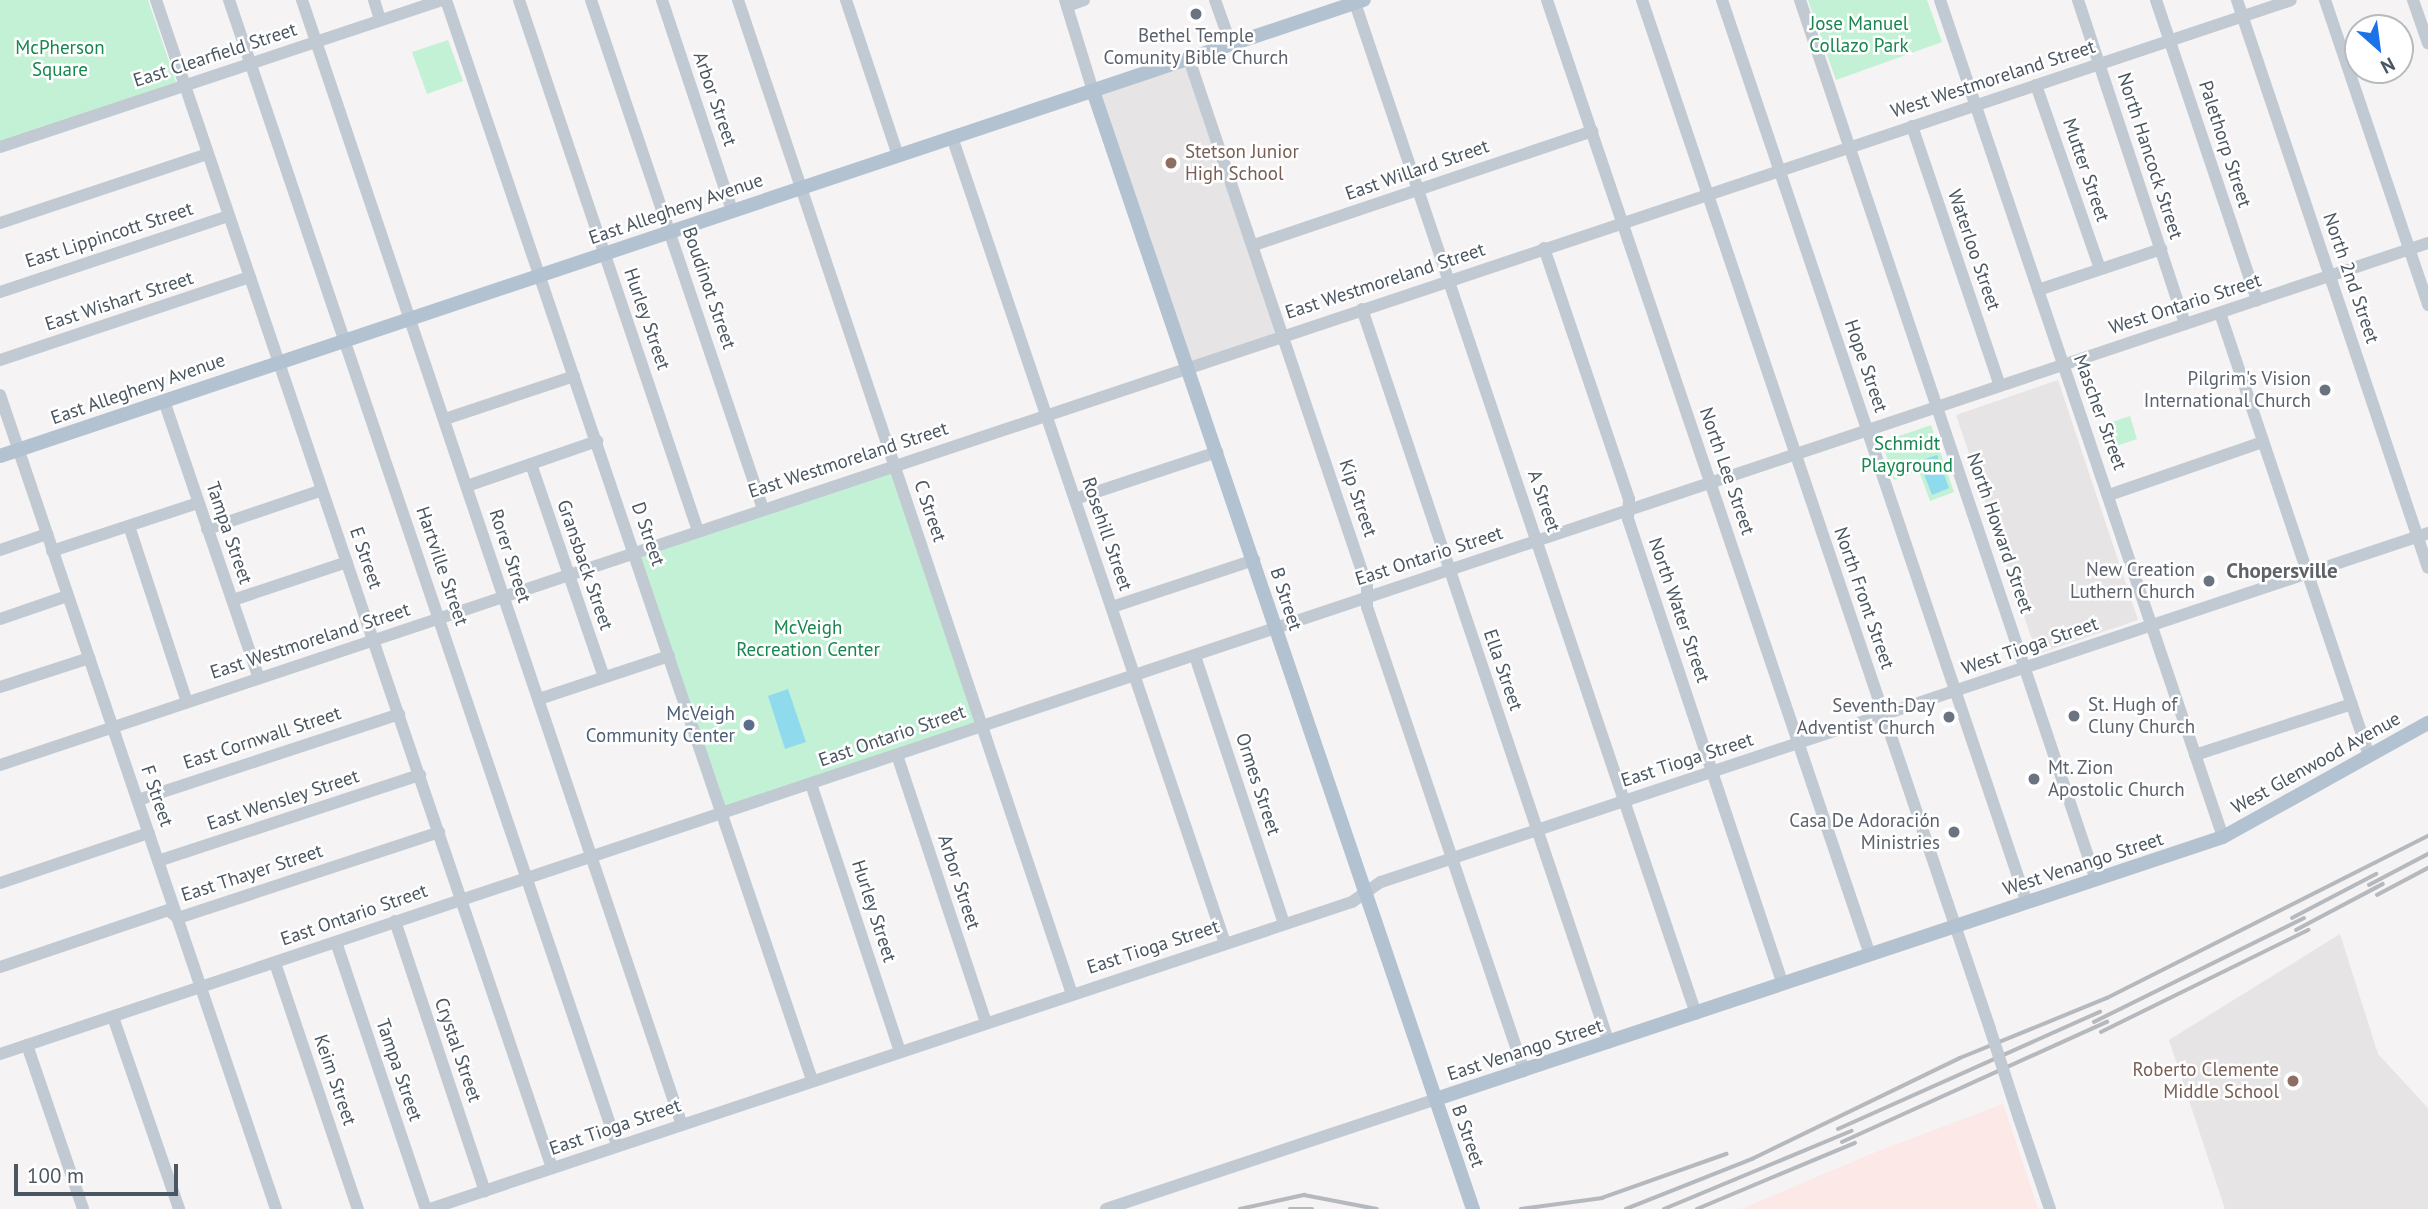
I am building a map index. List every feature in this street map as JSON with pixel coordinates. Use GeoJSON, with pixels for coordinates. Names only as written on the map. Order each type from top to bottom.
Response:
{"type":"FeatureCollection","features":[{"type":"Feature","properties":{"kind":"main road","name":"East Allegheny Avenue"},"geometry":{"type":"LineString","coordinates":[[0,456],[1358,1]]}},
{"type":"Feature","properties":{"kind":"main road","name":"B Street"},"geometry":{"type":"LineString","coordinates":[[1093,91],[1473,1209]]}},
{"type":"Feature","properties":{"kind":"main road","name":"West Glenwood Avenue"},"geometry":{"type":"LineString","coordinates":[[2223,837],[2428,723]]}},
{"type":"Feature","properties":{"kind":"main road","name":"West Venango Street"},"geometry":{"type":"LineString","coordinates":[[1955,926],[2223,837]]}},
{"type":"Feature","properties":{"kind":"main road","name":"East Venango Street"},"geometry":{"type":"LineString","coordinates":[[1436,1100],[1955,926]]}},
{"type":"Feature","properties":{"kind":"street","name":"E Street"},"geometry":{"type":"LineString","coordinates":[[156,0],[552,1168]]}},
{"type":"Feature","properties":{"kind":"street","name":"Hartville Street"},"geometry":{"type":"LineString","coordinates":[[229,0],[617,1145]]}},
{"type":"Feature","properties":{"kind":"street","name":"Rorer Street"},"geometry":{"type":"LineString","coordinates":[[302,0],[682,1125]]}},
{"type":"Feature","properties":{"kind":"street"},"geometry":{"type":"LineString","coordinates":[[374,0],[380,20]]}},
{"type":"Feature","properties":{"kind":"street","name":"East Clearfield Street"},"geometry":{"type":"LineString","coordinates":[[0,147],[444,0]]}},
{"type":"Feature","properties":{"kind":"street","name":"D Street"},"geometry":{"type":"LineString","coordinates":[[444,0],[597,441],[812,1080]]}},
{"type":"Feature","properties":{"kind":"street","name":"Hurley Street"},"geometry":{"type":"LineString","coordinates":[[519,0],[698,531]]}},
{"type":"Feature","properties":{"kind":"street","name":"Boudinot Street"},"geometry":{"type":"LineString","coordinates":[[592,0],[763,509]]}},
{"type":"Feature","properties":{"kind":"street","name":"Arbor Street"},"geometry":{"type":"LineString","coordinates":[[662,0],[732,210]]}},
{"type":"Feature","properties":{"kind":"street","name":"C Street"},"geometry":{"type":"LineString","coordinates":[[738,0],[1072,995]]}},
{"type":"Feature","properties":{"kind":"street"},"geometry":{"type":"LineString","coordinates":[[846,0],[898,155]]}},
{"type":"Feature","properties":{"kind":"street"},"geometry":{"type":"LineString","coordinates":[[1066,3],[1084,0]]}},
{"type":"Feature","properties":{"kind":"street"},"geometry":{"type":"LineString","coordinates":[[1215,0],[1231,45]]}},
{"type":"Feature","properties":{"kind":"street","name":"North Lee Street"},"geometry":{"type":"LineString","coordinates":[[1547,0],[1870,955]]}},
{"type":"Feature","properties":{"kind":"street","name":"North Front Street"},"geometry":{"type":"LineString","coordinates":[[1642,0],[2050,1209]]}},
{"type":"Feature","properties":{"kind":"street","name":"Hope Street"},"geometry":{"type":"LineString","coordinates":[[1722,0],[2027,903]]}},
{"type":"Feature","properties":{"kind":"street","name":"North Howard Street"},"geometry":{"type":"LineString","coordinates":[[1800,0],[2096,880]]}},
{"type":"Feature","properties":{"kind":"street","name":"Mascher Street"},"geometry":{"type":"LineString","coordinates":[[1940,0],[2223,837]]}},
{"type":"Feature","properties":{"kind":"street","name":"North Hancock Street"},"geometry":{"type":"LineString","coordinates":[[2078,0],[2185,324]]}},
{"type":"Feature","properties":{"kind":"street","name":"Palethorp Street"},"geometry":{"type":"LineString","coordinates":[[2156,0],[2257,300]]}},
{"type":"Feature","properties":{"kind":"street","name":"North 2nd Street"},"geometry":{"type":"LineString","coordinates":[[2236,0],[2330,276],[2423,535],[2428,568]]}},
{"type":"Feature","properties":{"kind":"street","name":"West Westmoreland Street"},"geometry":{"type":"LineString","coordinates":[[1708,194],[2291,0]]}},
{"type":"Feature","properties":{"kind":"street"},"geometry":{"type":"LineString","coordinates":[[2325,0],[2428,305]]}},
{"type":"Feature","properties":{"kind":"street"},"geometry":{"type":"LineString","coordinates":[[2413,0],[2427,36]]}},
{"type":"Feature","properties":{"kind":"street","name":"A Street"},"geometry":{"type":"LineString","coordinates":[[1358,1],[1418,190],[1696,1014]]}},
{"type":"Feature","properties":{"kind":"street","name":"B Street"},"geometry":{"type":"LineString","coordinates":[[1066,3],[1093,91]]}},
{"type":"Feature","properties":{"kind":"street","name":"Kip Street"},"geometry":{"type":"LineString","coordinates":[[1189,59],[1254,245],[1452,860],[1524,1071]]}},
{"type":"Feature","properties":{"kind":"street","name":"Mutter Street"},"geometry":{"type":"LineString","coordinates":[[2036,85],[2100,268]]}},
{"type":"Feature","properties":{"kind":"street","name":"Waterloo Street"},"geometry":{"type":"LineString","coordinates":[[1912,126],[2000,386]]}},
{"type":"Feature","properties":{"kind":"street","name":"East Willard Street"},"geometry":{"type":"LineString","coordinates":[[1254,245],[1592,131]]}},
{"type":"Feature","properties":{"kind":"street","name":"Rosehill Street"},"geometry":{"type":"LineString","coordinates":[[952,137],[1225,943]]}},
{"type":"Feature","properties":{"kind":"street"},"geometry":{"type":"LineString","coordinates":[[0,223],[208,154]]}},
{"type":"Feature","properties":{"kind":"street","name":"East Westmoreland Street"},"geometry":{"type":"LineString","coordinates":[[0,765],[1708,194]]}},
{"type":"Feature","properties":{"kind":"street","name":"East Lippincott Street"},"geometry":{"type":"LineString","coordinates":[[0,292],[229,216]]}},
{"type":"Feature","properties":{"kind":"street","name":"West Ontario Street"},"geometry":{"type":"LineString","coordinates":[[1795,454],[2428,243]]}},
{"type":"Feature","properties":{"kind":"street","name":"North Water Street"},"geometry":{"type":"LineString","coordinates":[[1544,248],[1630,510],[1628,519],[1783,984]]}},
{"type":"Feature","properties":{"kind":"street"},"geometry":{"type":"LineString","coordinates":[[2038,290],[2161,248]]}},
{"type":"Feature","properties":{"kind":"street","name":"East Wishart Street"},"geometry":{"type":"LineString","coordinates":[[0,360],[250,277]]}},
{"type":"Feature","properties":{"kind":"street","name":"Ella Street"},"geometry":{"type":"LineString","coordinates":[[1362,309],[1609,1043]]}},
{"type":"Feature","properties":{"kind":"street"},"geometry":{"type":"LineString","coordinates":[[2220,313],[2370,755]]}},
{"type":"Feature","properties":{"kind":"street"},"geometry":{"type":"LineString","coordinates":[[445,419],[574,376]]}},
{"type":"Feature","properties":{"kind":"street","name":"F Street"},"geometry":{"type":"LineString","coordinates":[[0,395],[276,1209]]}},
{"type":"Feature","properties":{"kind":"street","name":"Tampa Street"},"geometry":{"type":"LineString","coordinates":[[164,401],[259,678]]}},
{"type":"Feature","properties":{"kind":"street"},"geometry":{"type":"LineString","coordinates":[[467,486],[597,441]]}},
{"type":"Feature","properties":{"kind":"street"},"geometry":{"type":"LineString","coordinates":[[2109,495],[2263,442]]}},
{"type":"Feature","properties":{"kind":"street"},"geometry":{"type":"LineString","coordinates":[[1075,499],[1217,452]]}},
{"type":"Feature","properties":{"kind":"street","name":"East Ontario Street"},"geometry":{"type":"LineString","coordinates":[[0,1054],[1795,454]]}},
{"type":"Feature","properties":{"kind":"street","name":"Gransback Street"},"geometry":{"type":"LineString","coordinates":[[531,464],[604,677]]}},
{"type":"Feature","properties":{"kind":"street"},"geometry":{"type":"LineString","coordinates":[[207,529],[322,491]]}},
{"type":"Feature","properties":{"kind":"street"},"geometry":{"type":"LineString","coordinates":[[52,551],[198,503]]}},
{"type":"Feature","properties":{"kind":"street"},"geometry":{"type":"LineString","coordinates":[[129,526],[187,702]]}},
{"type":"Feature","properties":{"kind":"street"},"geometry":{"type":"LineString","coordinates":[[0,550],[47,534]]}},
{"type":"Feature","properties":{"kind":"street","name":"West Tioga Street"},"geometry":{"type":"LineString","coordinates":[[1883,715],[2423,535]]}},
{"type":"Feature","properties":{"kind":"street"},"geometry":{"type":"LineString","coordinates":[[1112,607],[1254,560]]}},
{"type":"Feature","properties":{"kind":"street"},"geometry":{"type":"LineString","coordinates":[[233,600],[347,562]]}},
{"type":"Feature","properties":{"kind":"street"},"geometry":{"type":"LineString","coordinates":[[0,619],[67,596]]}},
{"type":"Feature","properties":{"kind":"street"},"geometry":{"type":"LineString","coordinates":[[539,699],[669,656]]}},
{"type":"Feature","properties":{"kind":"street","name":"Ormes Street"},"geometry":{"type":"LineString","coordinates":[[1195,656],[1284,924]]}},
{"type":"Feature","properties":{"kind":"street"},"geometry":{"type":"LineString","coordinates":[[0,687],[89,658]]}},
{"type":"Feature","properties":{"kind":"street"},"geometry":{"type":"LineString","coordinates":[[2195,755],[2352,704]]}},
{"type":"Feature","properties":{"kind":"street","name":"East Cornwall Street"},"geometry":{"type":"LineString","coordinates":[[138,800],[399,713]]}},
{"type":"Feature","properties":{"kind":"street","name":"East Tioga Street"},"geometry":{"type":"LineString","coordinates":[[428,1209],[1352,902],[1381,882],[1883,715]]}},
{"type":"Feature","properties":{"kind":"street","name":"Arbor Street"},"geometry":{"type":"LineString","coordinates":[[897,755],[986,1022]]}},
{"type":"Feature","properties":{"kind":"street","name":"East Wensley Street"},"geometry":{"type":"LineString","coordinates":[[158,861],[420,775]]}},
{"type":"Feature","properties":{"kind":"street","name":"Hurley Street"},"geometry":{"type":"LineString","coordinates":[[811,785],[900,1051]]}},
{"type":"Feature","properties":{"kind":"street","name":"East Thayer Street"},"geometry":{"type":"LineString","coordinates":[[0,967],[168,910],[178,918],[439,831]]}},
{"type":"Feature","properties":{"kind":"street"},"geometry":{"type":"LineString","coordinates":[[0,883],[149,833]]}},
{"type":"Feature","properties":{"kind":"street","name":"Crystal Street"},"geometry":{"type":"LineString","coordinates":[[395,921],[485,1191]]}},
{"type":"Feature","properties":{"kind":"street","name":"Tampa Street"},"geometry":{"type":"LineString","coordinates":[[336,943],[428,1209]]}},
{"type":"Feature","properties":{"kind":"street","name":"Keim Street"},"geometry":{"type":"LineString","coordinates":[[275,962],[358,1209]]}},
{"type":"Feature","properties":{"kind":"street"},"geometry":{"type":"LineString","coordinates":[[113,1017],[179,1209]]}},
{"type":"Feature","properties":{"kind":"street"},"geometry":{"type":"LineString","coordinates":[[27,1045],[83,1209]]}},
{"type":"Feature","properties":{"kind":"street","name":"East Venango Street"},"geometry":{"type":"LineString","coordinates":[[1106,1209],[1436,1100]]}},
{"type":"Feature","properties":{"kind":"shaded area","name":"Stetson Junior High School"},"geometry":{"type":"Polygon","coordinates":[[[1189,59],[1283,335],[1188,367],[1093,91],[1189,59]]]}},
{"type":"Feature","properties":{"kind":"shaded area"},"geometry":{"type":"Polygon","coordinates":[[[2058,380],[2138,620],[2037,654],[1956,415],[2058,380]]]}},
{"type":"Feature","properties":{"kind":"shaded area","name":"Roberto Clemente Middle School"},"geometry":{"type":"Polygon","coordinates":[[[2340,934],[2378,1054],[2428,1108],[2428,1209],[2225,1209],[2169,1040],[2340,934]]]}},
{"type":"Feature","properties":{"kind":"shaded area"},"geometry":{"type":"Polygon","coordinates":[[[2003,1104],[2038,1209],[1741,1209],[1876,1152],[2003,1104]]]}},
{"type":"Feature","properties":{"kind":"green space","name":"McPherson Square"},"geometry":{"type":"Polygon","coordinates":[[[0,0],[148,0],[176,82],[0,142],[0,0]]]}},
{"type":"Feature","properties":{"kind":"green space","name":"Jose Manuel Collazo Park"},"geometry":{"type":"Polygon","coordinates":[[[1808,0],[1927,0],[1942,42],[1836,80],[1808,0]]]}},
{"type":"Feature","properties":{"kind":"green space"},"geometry":{"type":"Polygon","coordinates":[[[448,40],[463,81],[427,94],[412,52],[448,40]]]}},
{"type":"Feature","properties":{"kind":"green space"},"geometry":{"type":"Polygon","coordinates":[[[2130,416],[2137,439],[2107,449],[2100,426],[2130,416]]]}},
{"type":"Feature","properties":{"kind":"green space","name":"Schmidt Playground"},"geometry":{"type":"Polygon","coordinates":[[[1931,425],[1954,492],[1930,501],[1919,471],[1894,480],[1882,442],[1931,425]]]}},
{"type":"Feature","properties":{"kind":"green space","name":"McVeigh Recreation Center"},"geometry":{"type":"Polygon","coordinates":[[[894,465],[982,726],[722,814],[634,552],[894,465]]]}},
{"type":"Feature","properties":{"kind":"water"},"geometry":{"type":"Polygon","coordinates":[[[1937,455],[1949,488],[1932,495],[1919,461],[1937,455]]]}},
{"type":"Feature","properties":{"kind":"water"},"geometry":{"type":"Polygon","coordinates":[[[788,689],[806,742],[785,749],[768,696],[788,689]]]}},
{"type":"Feature","properties":{"kind":"railway"},"geometry":{"type":"LineString","coordinates":[[1626,1209],[1752,1159],[1960,1058],[2107,998],[2428,836]]}},
{"type":"Feature","properties":{"kind":"railway"},"geometry":{"type":"LineString","coordinates":[[2369,885],[2428,854]]}},
{"type":"Feature","properties":{"kind":"railway"},"geometry":{"type":"LineString","coordinates":[[2377,895],[2428,868]]}},
{"type":"Feature","properties":{"kind":"railway"},"geometry":{"type":"LineString","coordinates":[[2292,918],[2376,874]]}},
{"type":"Feature","properties":{"kind":"railway"},"geometry":{"type":"LineString","coordinates":[[2296,930],[2383,884]]}},
{"type":"Feature","properties":{"kind":"railway"},"geometry":{"type":"LineString","coordinates":[[2094,1022],[2304,918]]}},
{"type":"Feature","properties":{"kind":"railway"},"geometry":{"type":"LineString","coordinates":[[2101,1032],[2308,930]]}},
{"type":"Feature","properties":{"kind":"railway"},"geometry":{"type":"LineString","coordinates":[[1838,1129],[2100,1012]]}},
{"type":"Feature","properties":{"kind":"railway"},"geometry":{"type":"LineString","coordinates":[[1842,1142],[2107,1022]]}},
{"type":"Feature","properties":{"kind":"railway"},"geometry":{"type":"LineString","coordinates":[[1664,1209],[1851,1131]]}},
{"type":"Feature","properties":{"kind":"railway"},"geometry":{"type":"LineString","coordinates":[[1697,1209],[1855,1143]]}},
{"type":"Feature","properties":{"kind":"railway"},"geometry":{"type":"LineString","coordinates":[[1521,1209],[1602,1198],[1726,1154]]}},
{"type":"Feature","properties":{"kind":"railway"},"geometry":{"type":"LineString","coordinates":[[1240,1209],[1304,1195],[1377,1209]]}},
{"type":"Feature","properties":{"kind":"railway"},"geometry":{"type":"LineString","coordinates":[[1290,1209],[1312,1209]]}},
{"type":"Feature","properties":{"kind":"place","name":"Bethel Temple Comunity Bible Church"},"geometry":{"type":"Point","coordinates":[1196,14]}},
{"type":"Feature","properties":{"kind":"place","name":"Stetson Junior High School"},"geometry":{"type":"Point","coordinates":[1171,163]}},
{"type":"Feature","properties":{"kind":"place","name":"Pilgrim's Vision International Church"},"geometry":{"type":"Point","coordinates":[2325,390]}},
{"type":"Feature","properties":{"kind":"place","name":"New Creation Luthern Church"},"geometry":{"type":"Point","coordinates":[2209,581]}},
{"type":"Feature","properties":{"kind":"place","name":"St. Hugh of Cluny Church"},"geometry":{"type":"Point","coordinates":[2074,716]}},
{"type":"Feature","properties":{"kind":"place","name":"Seventh-Day Adventist Church"},"geometry":{"type":"Point","coordinates":[1949,717]}},
{"type":"Feature","properties":{"kind":"place","name":"McVeigh Community Center"},"geometry":{"type":"Point","coordinates":[749,725]}},
{"type":"Feature","properties":{"kind":"place","name":"Mt. Zion Apostolic Church"},"geometry":{"type":"Point","coordinates":[2034,779]}},
{"type":"Feature","properties":{"kind":"place","name":"Casa De Adoración Ministries"},"geometry":{"type":"Point","coordinates":[1954,832]}},
{"type":"Feature","properties":{"kind":"place","name":"Roberto Clemente Middle School"},"geometry":{"type":"Point","coordinates":[2293,1081]}},
{"type":"Feature","properties":{"kind":"district","name":"Chopersville"},"geometry":{"type":"Point","coordinates":[2282,571]}}]}
